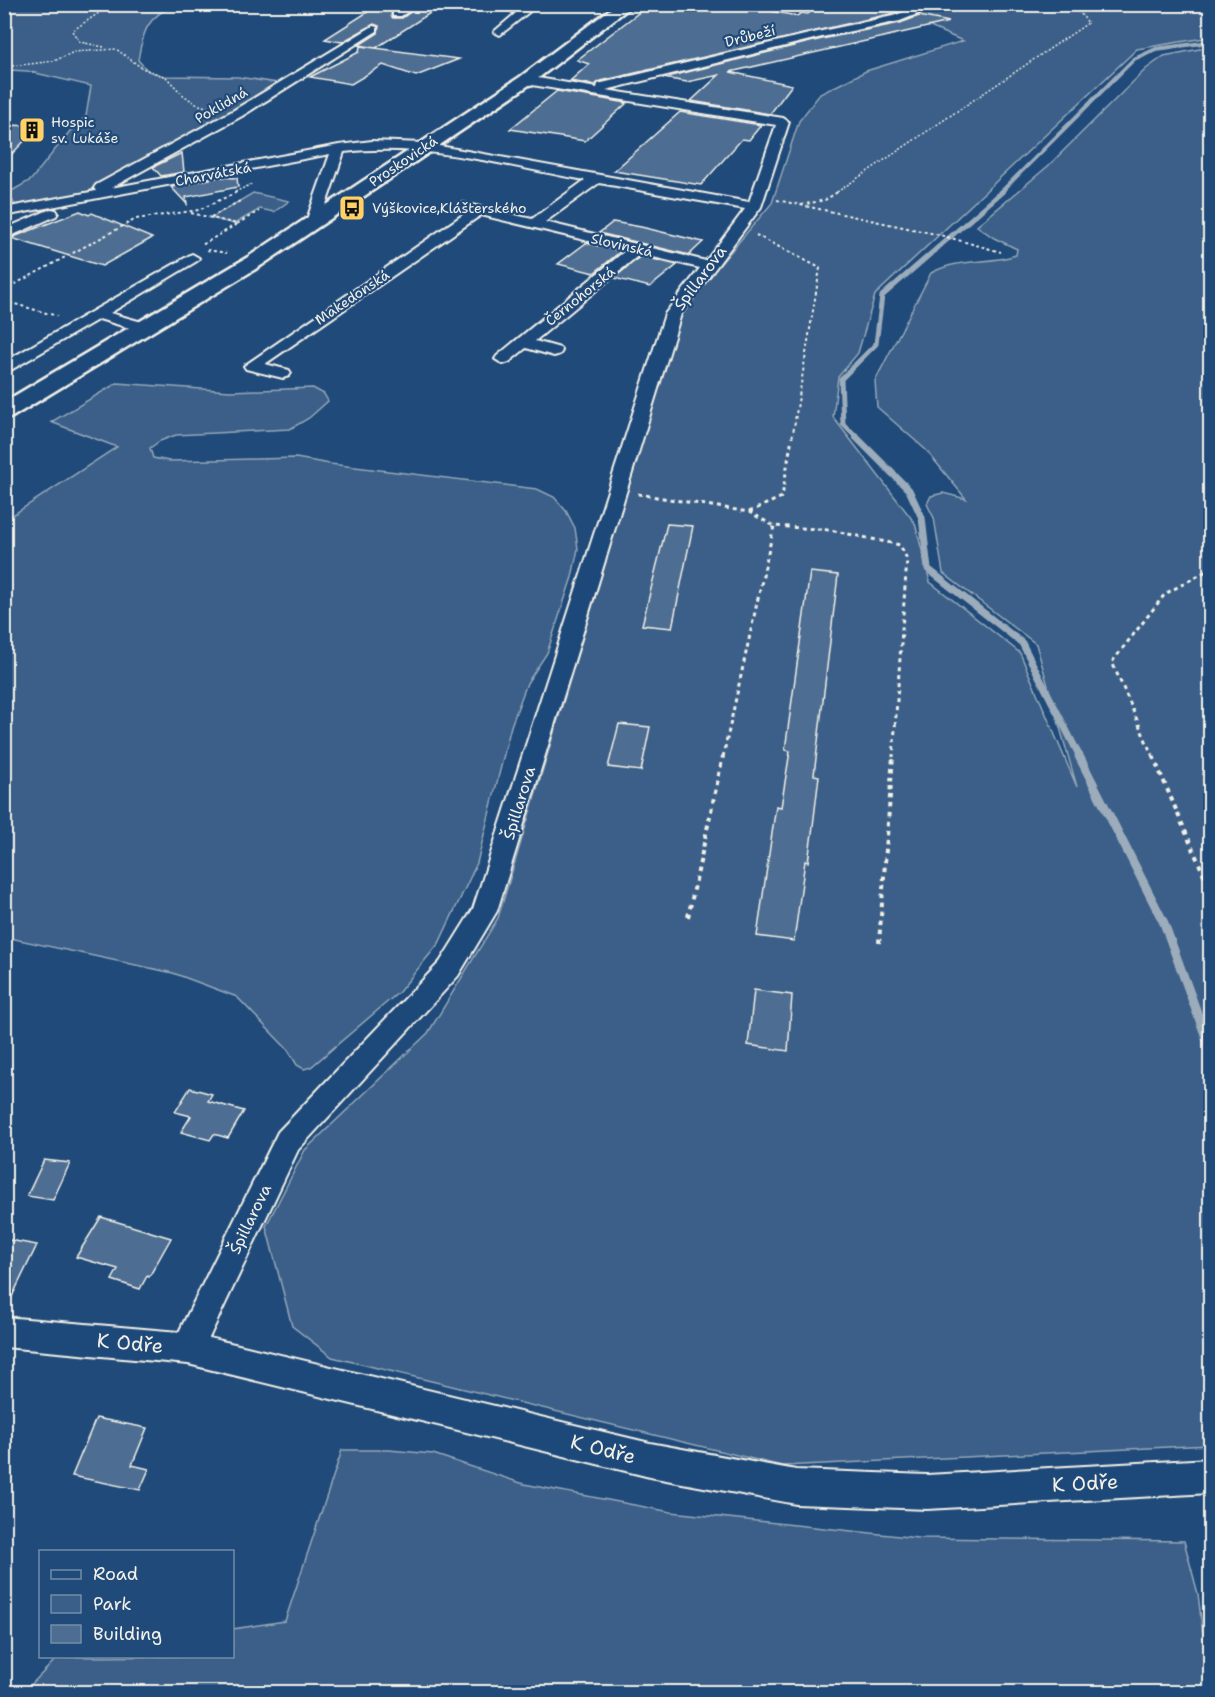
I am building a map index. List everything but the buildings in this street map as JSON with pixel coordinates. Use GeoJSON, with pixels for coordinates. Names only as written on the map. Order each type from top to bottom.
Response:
{"type":"FeatureCollection","features":[{"type":"Feature","properties":{"kind":"street"},"geometry":{"type":"LineString","coordinates":[[397,14],[415,4]]}},
{"type":"Feature","properties":{"kind":"street"},"geometry":{"type":"LineString","coordinates":[[498,4],[524,12]]}},
{"type":"Feature","properties":{"kind":"street"},"geometry":{"type":"LineString","coordinates":[[500,32],[534,4]]}},
{"type":"Feature","properties":{"kind":"street","name":"Proskovická"},"geometry":{"type":"LineString","coordinates":[[4,412],[255,261],[526,80],[627,4]]}},
{"type":"Feature","properties":{"kind":"street"},"geometry":{"type":"LineString","coordinates":[[905,4],[914,14]]}},
{"type":"Feature","properties":{"kind":"street","name":"Drůbeží"},"geometry":{"type":"LineString","coordinates":[[591,90],[664,85],[914,14],[937,4]]}},
{"type":"Feature","properties":{"kind":"street","name":"Poklidná"},"geometry":{"type":"LineString","coordinates":[[79,200],[238,113],[373,29]]}},
{"type":"Feature","properties":{"kind":"street","name":"Špillarova"},"geometry":{"type":"LineString","coordinates":[[188,1348],[288,1142],[449,969],[485,911],[673,314],[756,201],[783,122],[664,85],[591,90],[526,80]]}},
{"type":"Feature","properties":{"kind":"street","name":"Charvátská"},"geometry":{"type":"LineString","coordinates":[[4,212],[79,200],[339,149],[372,145],[423,147]]}},
{"type":"Feature","properties":{"kind":"street"},"geometry":{"type":"LineString","coordinates":[[423,147],[597,178],[756,201]]}},
{"type":"Feature","properties":{"kind":"street"},"geometry":{"type":"LineString","coordinates":[[313,222],[339,149]]}},
{"type":"Feature","properties":{"kind":"street"},"geometry":{"type":"LineString","coordinates":[[534,224],[597,178]]}},
{"type":"Feature","properties":{"kind":"street"},"geometry":{"type":"LineString","coordinates":[[4,235],[79,200]]}},
{"type":"Feature","properties":{"kind":"street","name":"Slovinská"},"geometry":{"type":"LineString","coordinates":[[458,206],[709,266]]}},
{"type":"Feature","properties":{"kind":"street","name":"Makedonská"},"geometry":{"type":"LineString","coordinates":[[283,373],[252,366],[478,211]]}},
{"type":"Feature","properties":{"kind":"street","name":"Černohorská"},"geometry":{"type":"LineString","coordinates":[[503,359],[637,249]]}},
{"type":"Feature","properties":{"kind":"street"},"geometry":{"type":"LineString","coordinates":[[4,369],[192,258]]}},
{"type":"Feature","properties":{"kind":"street"},"geometry":{"type":"LineString","coordinates":[[98,314],[143,327]]}},
{"type":"Feature","properties":{"kind":"street","name":"Černohorská"},"geometry":{"type":"LineString","coordinates":[[523,342],[554,351]]}},
{"type":"Feature","properties":{"kind":"street","name":"K Odře"},"geometry":{"type":"LineString","coordinates":[[4,1332],[188,1348],[650,1460],[796,1487],[927,1492],[1210,1476]]}},
{"type":"Feature","properties":{"kind":"path"},"geometry":{"type":"LineString","coordinates":[[112,4],[72,31],[80,42],[116,49],[142,68],[166,77],[182,94],[196,104],[238,113]]}},
{"type":"Feature","properties":{"kind":"path"},"geometry":{"type":"LineString","coordinates":[[801,206],[825,200],[1088,23],[1073,4]]}},
{"type":"Feature","properties":{"kind":"path"},"geometry":{"type":"LineString","coordinates":[[4,67],[54,61],[74,52],[116,49]]}},
{"type":"Feature","properties":{"kind":"path"},"geometry":{"type":"LineString","coordinates":[[4,164],[10,168],[4,178]]}},
{"type":"Feature","properties":{"kind":"path"},"geometry":{"type":"LineString","coordinates":[[4,290],[136,219],[199,210],[259,181]]}},
{"type":"Feature","properties":{"kind":"path"},"geometry":{"type":"LineString","coordinates":[[211,218],[240,201]]}},
{"type":"Feature","properties":{"kind":"path"},"geometry":{"type":"LineString","coordinates":[[756,201],[801,206],[940,235],[1001,252]]}},
{"type":"Feature","properties":{"kind":"path"},"geometry":{"type":"LineString","coordinates":[[231,254],[198,248],[259,211]]}},
{"type":"Feature","properties":{"kind":"path"},"geometry":{"type":"LineString","coordinates":[[187,212],[237,224]]}},
{"type":"Feature","properties":{"kind":"path"},"geometry":{"type":"LineString","coordinates":[[739,227],[820,268],[782,497],[749,512]]}},
{"type":"Feature","properties":{"kind":"path"},"geometry":{"type":"LineString","coordinates":[[616,491],[749,512],[774,526],[830,530],[900,545],[907,559],[879,943]]}},
{"type":"Feature","properties":{"kind":"path"},"geometry":{"type":"LineString","coordinates":[[688,917],[774,526]]}},
{"type":"Feature","properties":{"kind":"path"},"geometry":{"type":"LineString","coordinates":[[1210,569],[1165,594],[1112,662],[1210,889]]}},
{"type":"Feature","properties":{"kind":"green space"},"geometry":{"type":"Polygon","coordinates":[[[175,4],[158,14],[145,33],[138,60],[148,71],[164,76],[238,77],[284,84],[231,119],[85,193],[15,205],[8,193],[31,180],[70,131],[86,116],[91,86],[27,71],[9,70],[5,75],[5,5],[175,4]]]}},
{"type":"Feature","properties":{"kind":"green space"},"geometry":{"type":"Polygon","coordinates":[[[945,5],[1210,5],[1210,37],[1137,49],[875,295],[858,353],[838,377],[833,417],[915,523],[930,582],[1020,653],[1077,787],[1036,644],[943,573],[934,518],[927,504],[931,496],[943,493],[966,499],[926,450],[877,407],[875,381],[931,273],[952,265],[1016,255],[1017,249],[994,238],[977,226],[1048,166],[1146,69],[1164,56],[1210,47],[1210,1445],[782,1466],[332,1357],[292,1326],[266,1226],[305,1150],[428,1033],[498,918],[682,309],[772,203],[799,121],[820,94],[866,71],[963,41],[909,18],[945,5]]]}},
{"type":"Feature","properties":{"kind":"green space"},"geometry":{"type":"Polygon","coordinates":[[[253,193],[289,201],[274,212],[260,209],[234,224],[211,218],[253,193]]]}},
{"type":"Feature","properties":{"kind":"green space"},"geometry":{"type":"Polygon","coordinates":[[[117,383],[230,391],[313,388],[324,394],[328,401],[309,418],[290,429],[176,435],[150,448],[153,458],[169,461],[296,458],[537,489],[554,497],[566,511],[575,528],[578,549],[572,577],[547,653],[527,683],[511,726],[477,863],[439,943],[399,992],[311,1067],[304,1069],[297,1065],[288,1050],[237,997],[173,973],[5,937],[5,520],[117,447],[51,422],[117,383]]]}},
{"type":"Feature","properties":{"kind":"green space"},"geometry":{"type":"Polygon","coordinates":[[[342,1450],[389,1450],[433,1454],[524,1484],[671,1512],[918,1538],[1184,1541],[1198,1594],[1210,1692],[24,1692],[57,1658],[234,1658],[234,1629],[285,1621],[342,1450]]]}},
{"type":"Feature","properties":{"kind":"waterway"},"geometry":{"type":"LineString","coordinates":[[1001,192],[1134,59],[1156,49],[1210,42]]}},
{"type":"Feature","properties":{"kind":"waterway"},"geometry":{"type":"LineString","coordinates":[[1003,191],[882,296],[876,344],[841,379],[843,424],[909,490],[922,518],[928,569],[1022,643],[1080,757]]}},
{"type":"Feature","properties":{"kind":"waterway"},"geometry":{"type":"LineString","coordinates":[[1079,756],[1164,923],[1210,1048]]}},
{"type":"Feature","properties":{"kind":"place","name":"Hospic sv. Lukáše"},"geometry":{"type":"Point","coordinates":[32,130]}},
{"type":"Feature","properties":{"kind":"place","name":"Výškovice,Klášterského"},"geometry":{"type":"Point","coordinates":[352,208]}}]}
